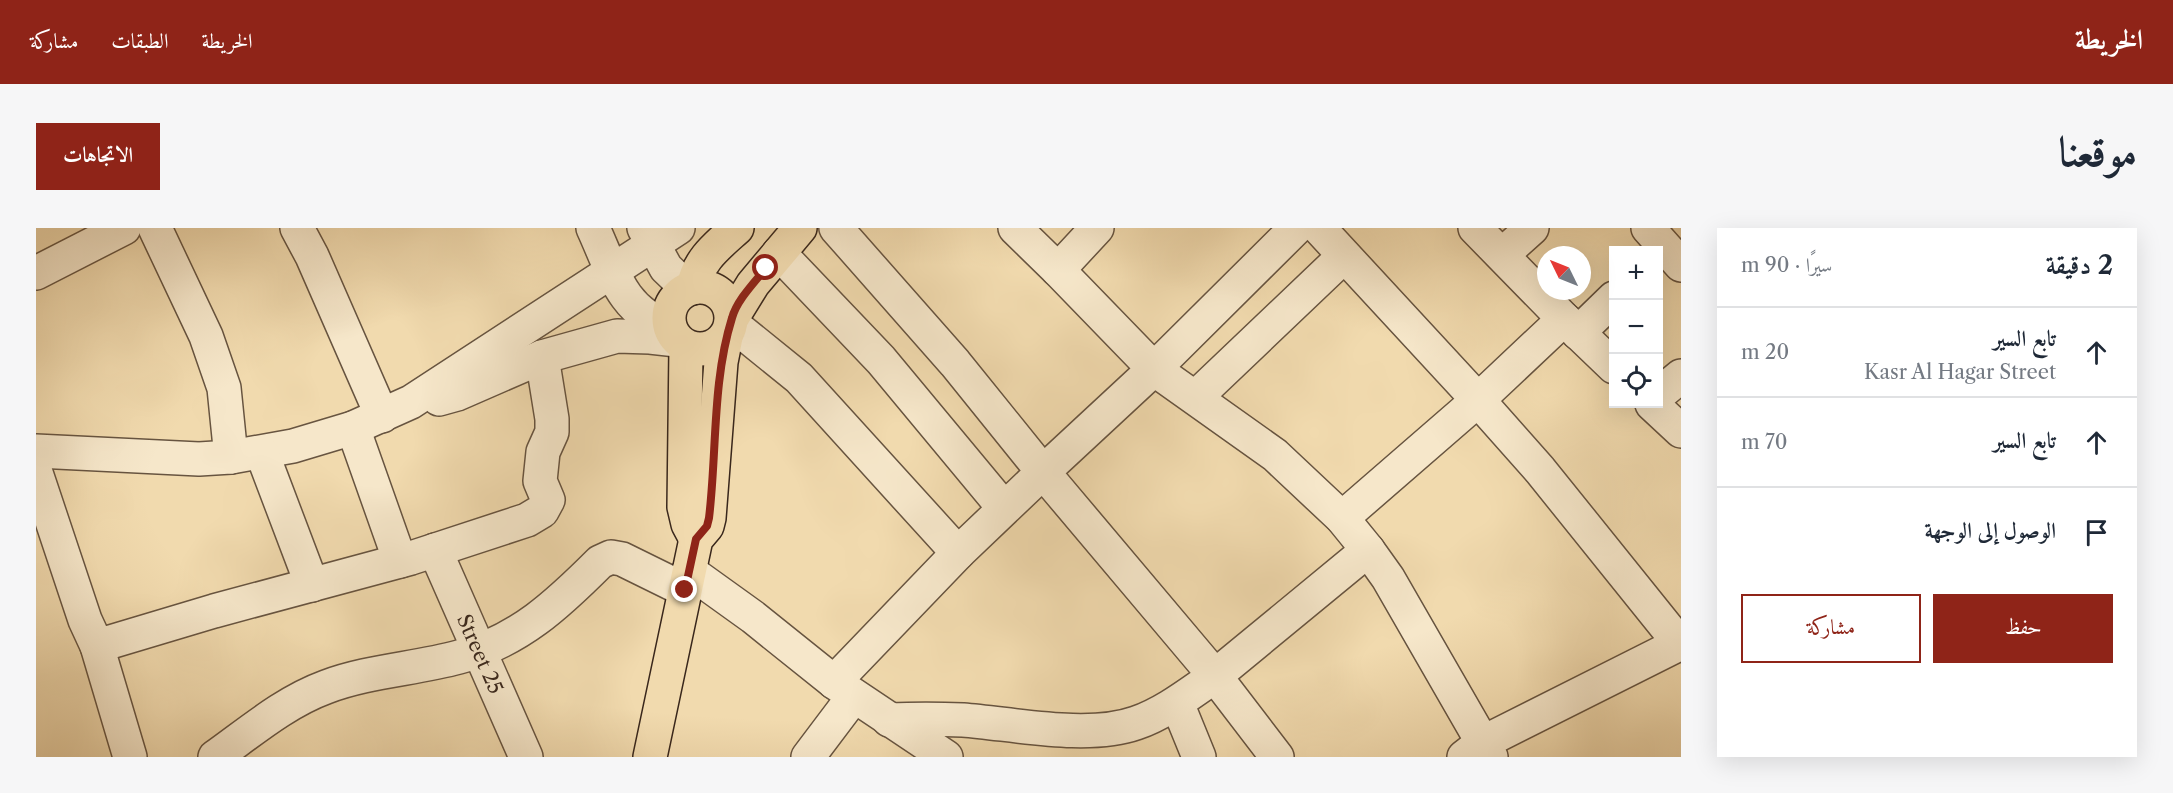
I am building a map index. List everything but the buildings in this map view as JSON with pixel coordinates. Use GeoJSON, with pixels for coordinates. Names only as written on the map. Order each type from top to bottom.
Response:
{"type":"FeatureCollection","features":[{"type":"Feature","properties":{"kind":"main road"},"geometry":{"type":"LineString","coordinates":[[696,539],[688,524],[684,507],[678,338],[670,309],[674,301],[690,288],[704,259],[736,228]]}},
{"type":"Feature","properties":{"kind":"main road"},"geometry":{"type":"LineString","coordinates":[[678,338],[697,350],[718,345],[753,284],[800,228]]}},
{"type":"Feature","properties":{"kind":"main road"},"geometry":{"type":"LineString","coordinates":[[650,757],[696,539],[707,526],[709,518],[721,362],[730,326],[731,309],[720,293],[702,287],[690,288]]}},
{"type":"Feature","properties":{"kind":"street"},"geometry":{"type":"LineString","coordinates":[[36,273],[124,228]]}},
{"type":"Feature","properties":{"kind":"street"},"geometry":{"type":"LineString","coordinates":[[155,228],[206,336],[246,455],[312,585]]}},
{"type":"Feature","properties":{"kind":"street"},"geometry":{"type":"LineString","coordinates":[[297,228],[312,256],[382,415],[400,561]]}},
{"type":"Feature","properties":{"kind":"street"},"geometry":{"type":"LineString","coordinates":[[593,228],[626,297],[639,312],[678,338]]}},
{"type":"Feature","properties":{"kind":"street"},"geometry":{"type":"LineString","coordinates":[[836,228],[956,363],[1043,472],[1215,676],[1277,757]]}},
{"type":"Feature","properties":{"kind":"street"},"geometry":{"type":"LineString","coordinates":[[1015,228],[1154,369],[1275,455],[1342,519],[1388,578],[1479,752],[1681,644],[1540,470],[1319,228]]}},
{"type":"Feature","properties":{"kind":"street"},"geometry":{"type":"LineString","coordinates":[[1058,270],[1097,228]]}},
{"type":"Feature","properties":{"kind":"street"},"geometry":{"type":"LineString","coordinates":[[808,757],[844,689],[958,553],[1154,369],[1296,228]]}},
{"type":"Feature","properties":{"kind":"street"},"geometry":{"type":"LineString","coordinates":[[1475,228],[1609,362]]}},
{"type":"Feature","properties":{"kind":"street"},"geometry":{"type":"LineString","coordinates":[[1502,255],[1532,228]]}},
{"type":"Feature","properties":{"kind":"street"},"geometry":{"type":"LineString","coordinates":[[382,415],[613,271],[658,234],[666,268],[690,288]]}},
{"type":"Feature","properties":{"kind":"street"},"geometry":{"type":"LineString","coordinates":[[779,253],[881,360],[1004,508]]}},
{"type":"Feature","properties":{"kind":"street"},"geometry":{"type":"LineString","coordinates":[[1196,397],[1344,256]]}},
{"type":"Feature","properties":{"kind":"street"},"geometry":{"type":"LineString","coordinates":[[1342,519],[1478,400],[1571,326],[1611,300]]}},
{"type":"Feature","properties":{"kind":"street"},"geometry":{"type":"LineString","coordinates":[[730,326],[799,378],[958,553]]}},
{"type":"Feature","properties":{"kind":"street"},"geometry":{"type":"LineString","coordinates":[[36,452],[200,459],[246,455],[293,446],[382,415],[457,394],[542,357],[617,336],[678,338]]}},
{"type":"Feature","properties":{"kind":"street"},"geometry":{"type":"LineString","coordinates":[[97,646],[214,611],[400,561],[527,520],[542,511],[548,500],[540,481],[543,452],[552,432],[552,419],[542,357]]}},
{"type":"Feature","properties":{"kind":"street"},"geometry":{"type":"LineString","coordinates":[[1663,392],[1681,376]]}},
{"type":"Feature","properties":{"kind":"street"},"geometry":{"type":"LineString","coordinates":[[1656,408],[1681,431]]}},
{"type":"Feature","properties":{"kind":"street"},"geometry":{"type":"LineString","coordinates":[[36,473],[85,620],[97,646],[130,757]]}},
{"type":"Feature","properties":{"kind":"street","name":"Street 25"},"geometry":{"type":"LineString","coordinates":[[435,550],[526,757]]}},
{"type":"Feature","properties":{"kind":"street"},"geometry":{"type":"LineString","coordinates":[[890,720],[925,718],[964,720],[1027,728],[1074,730],[1135,724],[1177,703],[1215,676],[1368,550]]}},
{"type":"Feature","properties":{"kind":"street"},"geometry":{"type":"LineString","coordinates":[[215,757],[290,704],[327,686],[479,651],[532,624],[562,600],[600,562],[611,558],[622,559],[687,580],[753,617],[844,689],[946,757]]}},
{"type":"Feature","properties":{"kind":"street"},"geometry":{"type":"LineString","coordinates":[[1177,703],[1199,757]]}},
{"type":"Feature","properties":{"kind":"route"},"geometry":{"type":"LineString","coordinates":[[685,590],[696,539],[707,526],[709,518],[722,349],[732,318],[742,300],[766,268]]}}]}
